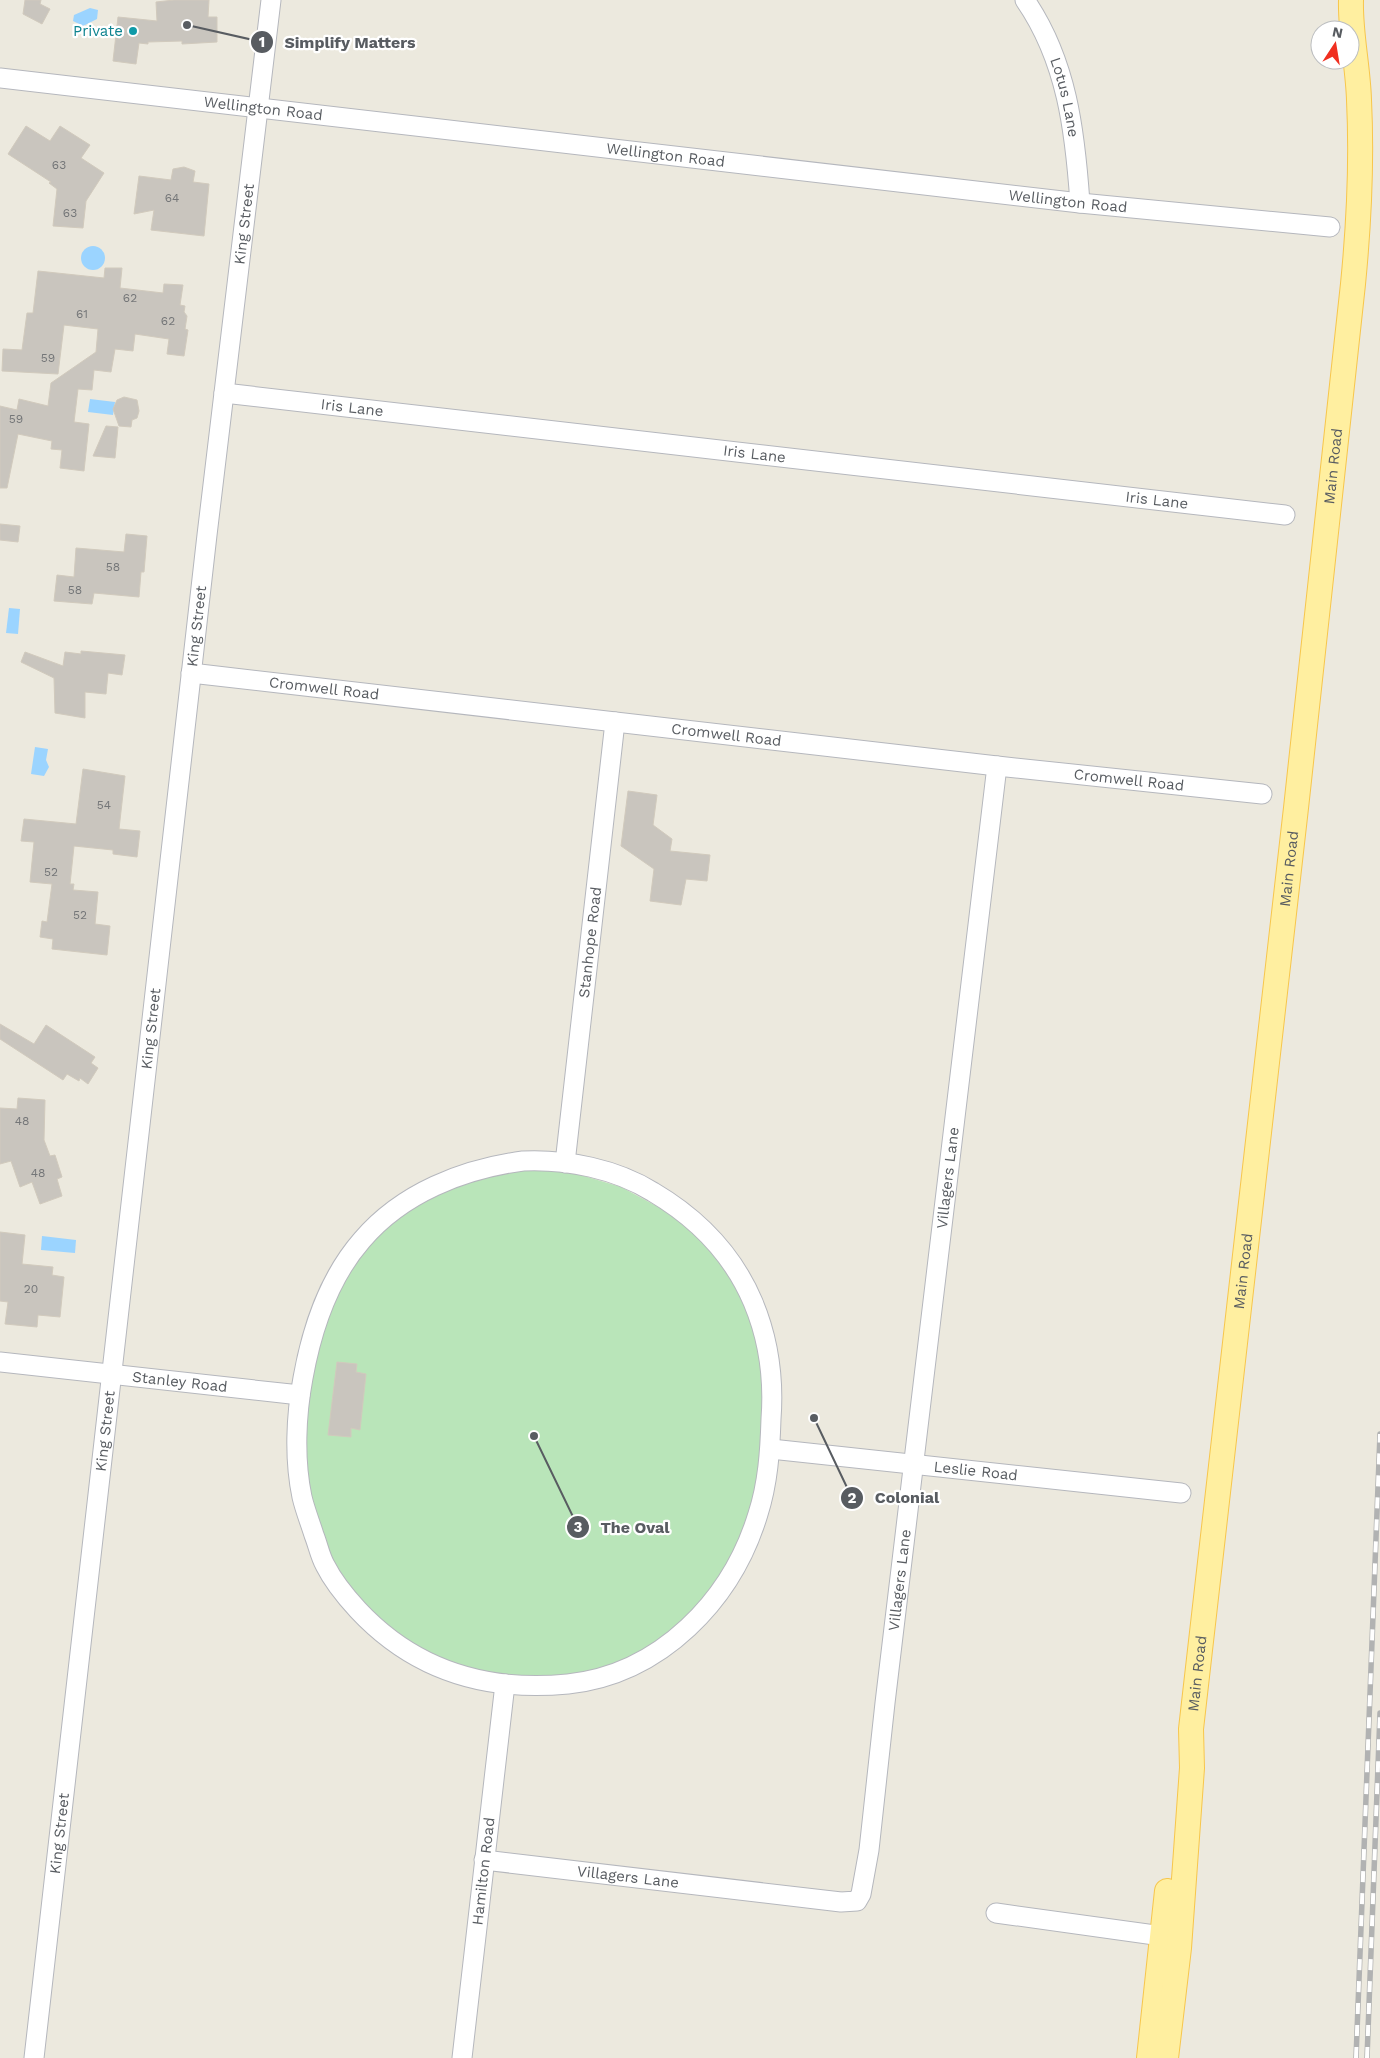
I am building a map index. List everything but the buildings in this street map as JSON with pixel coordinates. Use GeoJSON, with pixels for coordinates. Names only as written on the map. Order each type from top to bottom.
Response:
{"type":"FeatureCollection","features":[{"type":"Feature","properties":{"kind":"main road","name":"Main Road"},"geometry":{"type":"LineString","coordinates":[[1149,2058],[1182,1759],[1191,1729],[1296,808],[1353,284],[1360,199],[1360,151],[1359,99],[1350,2]]}},
{"type":"Feature","properties":{"kind":"main road","name":"Main Road"},"geometry":{"type":"LineString","coordinates":[[1166,2058],[1179,1948],[1193,1754],[1191,1729]]}},
{"type":"Feature","properties":{"kind":"street","name":"King Street"},"geometry":{"type":"LineString","coordinates":[[34,2058],[191,673],[244,214],[271,0]]}},
{"type":"Feature","properties":{"kind":"street","name":"Lotus Lane"},"geometry":{"type":"LineString","coordinates":[[1025,0],[1034,12],[1048,43],[1068,98],[1076,149],[1080,203]]}},
{"type":"Feature","properties":{"kind":"street","name":"Wellington Road"},"geometry":{"type":"LineString","coordinates":[[0,78],[1080,203],[1330,227]]}},
{"type":"Feature","properties":{"kind":"street","name":"Iris Lane"},"geometry":{"type":"LineString","coordinates":[[224,393],[1285,515]]}},
{"type":"Feature","properties":{"kind":"street","name":"Cromwell Road"},"geometry":{"type":"LineString","coordinates":[[191,673],[997,766],[1262,794]]}},
{"type":"Feature","properties":{"kind":"street","name":"Stanhope Road"},"geometry":{"type":"LineString","coordinates":[[565,1163],[615,722]]}},
{"type":"Feature","properties":{"kind":"street","name":"Villagers Lane"},"geometry":{"type":"LineString","coordinates":[[484,1860],[842,1902],[857,1900],[862,1890],[869,1850],[997,766]]}},
{"type":"Feature","properties":{"kind":"street"},"geometry":{"type":"LineString","coordinates":[[523,1162],[565,1163],[604,1171],[644,1186],[679,1208],[703,1228],[725,1253],[752,1299],[765,1336],[773,1383],[771,1449],[760,1508],[744,1554],[730,1580],[709,1606],[677,1638],[638,1664],[583,1682],[533,1686],[505,1684],[451,1673],[406,1651],[350,1602],[328,1571],[301,1492],[298,1440],[300,1395],[311,1340],[329,1290],[358,1244],[388,1215],[436,1185],[468,1172],[523,1162]]}},
{"type":"Feature","properties":{"kind":"street","name":"Stanley Road"},"geometry":{"type":"LineString","coordinates":[[0,1362],[300,1395]]}},
{"type":"Feature","properties":{"kind":"street","name":"Leslie Road"},"geometry":{"type":"LineString","coordinates":[[771,1449],[1181,1493]]}},
{"type":"Feature","properties":{"kind":"street","name":"Hamilton Road"},"geometry":{"type":"LineString","coordinates":[[462,2058],[505,1684]]}},
{"type":"Feature","properties":{"kind":"street"},"geometry":{"type":"LineString","coordinates":[[996,1912],[1162,1936]]}},
{"type":"Feature","properties":{"kind":"green space"},"geometry":{"type":"Polygon","coordinates":[[[564,1170],[621,1187],[675,1216],[713,1250],[747,1302],[760,1349],[769,1455],[729,1576],[640,1662],[505,1687],[402,1654],[322,1568],[300,1491],[308,1354],[362,1238],[453,1183],[506,1171],[564,1170]]]}},
{"type":"Feature","properties":{"kind":"water"},"geometry":{"type":"Polygon","coordinates":[[[90,8],[98,10],[97,19],[83,26],[73,21],[74,15],[90,8]]]}},
{"type":"Feature","properties":{"kind":"water"},"geometry":{"type":"Polygon","coordinates":[[[93,246],[101,250],[105,258],[101,266],[93,270],[85,266],[81,258],[85,250],[93,246]]]}},
{"type":"Feature","properties":{"kind":"water"},"geometry":{"type":"Polygon","coordinates":[[[90,399],[115,402],[113,415],[88,412],[90,399]]]}},
{"type":"Feature","properties":{"kind":"water"},"geometry":{"type":"Polygon","coordinates":[[[9,608],[20,609],[18,634],[6,633],[9,608]]]}},
{"type":"Feature","properties":{"kind":"water"},"geometry":{"type":"Polygon","coordinates":[[[35,747],[48,749],[46,760],[49,767],[44,776],[31,774],[35,747]]]}},
{"type":"Feature","properties":{"kind":"water"},"geometry":{"type":"Polygon","coordinates":[[[42,1236],[76,1240],[75,1253],[41,1250],[42,1236]]]}},
{"type":"Feature","properties":{"kind":"railway"},"geometry":{"type":"LineString","coordinates":[[1356,2058],[1380,1434]]}},
{"type":"Feature","properties":{"kind":"railway"},"geometry":{"type":"LineString","coordinates":[[1367,2058],[1380,1713]]}},
{"type":"Feature","properties":{"kind":"place","name":"Simplify Matters"},"geometry":{"type":"Point","coordinates":[187,25]}},
{"type":"Feature","properties":{"kind":"place","name":"Private"},"geometry":{"type":"Point","coordinates":[133,31]}},
{"type":"Feature","properties":{"kind":"place","name":"Colonial"},"geometry":{"type":"Point","coordinates":[814,1418]}},
{"type":"Feature","properties":{"kind":"place","name":"The Oval"},"geometry":{"type":"Point","coordinates":[534,1436]}}]}
